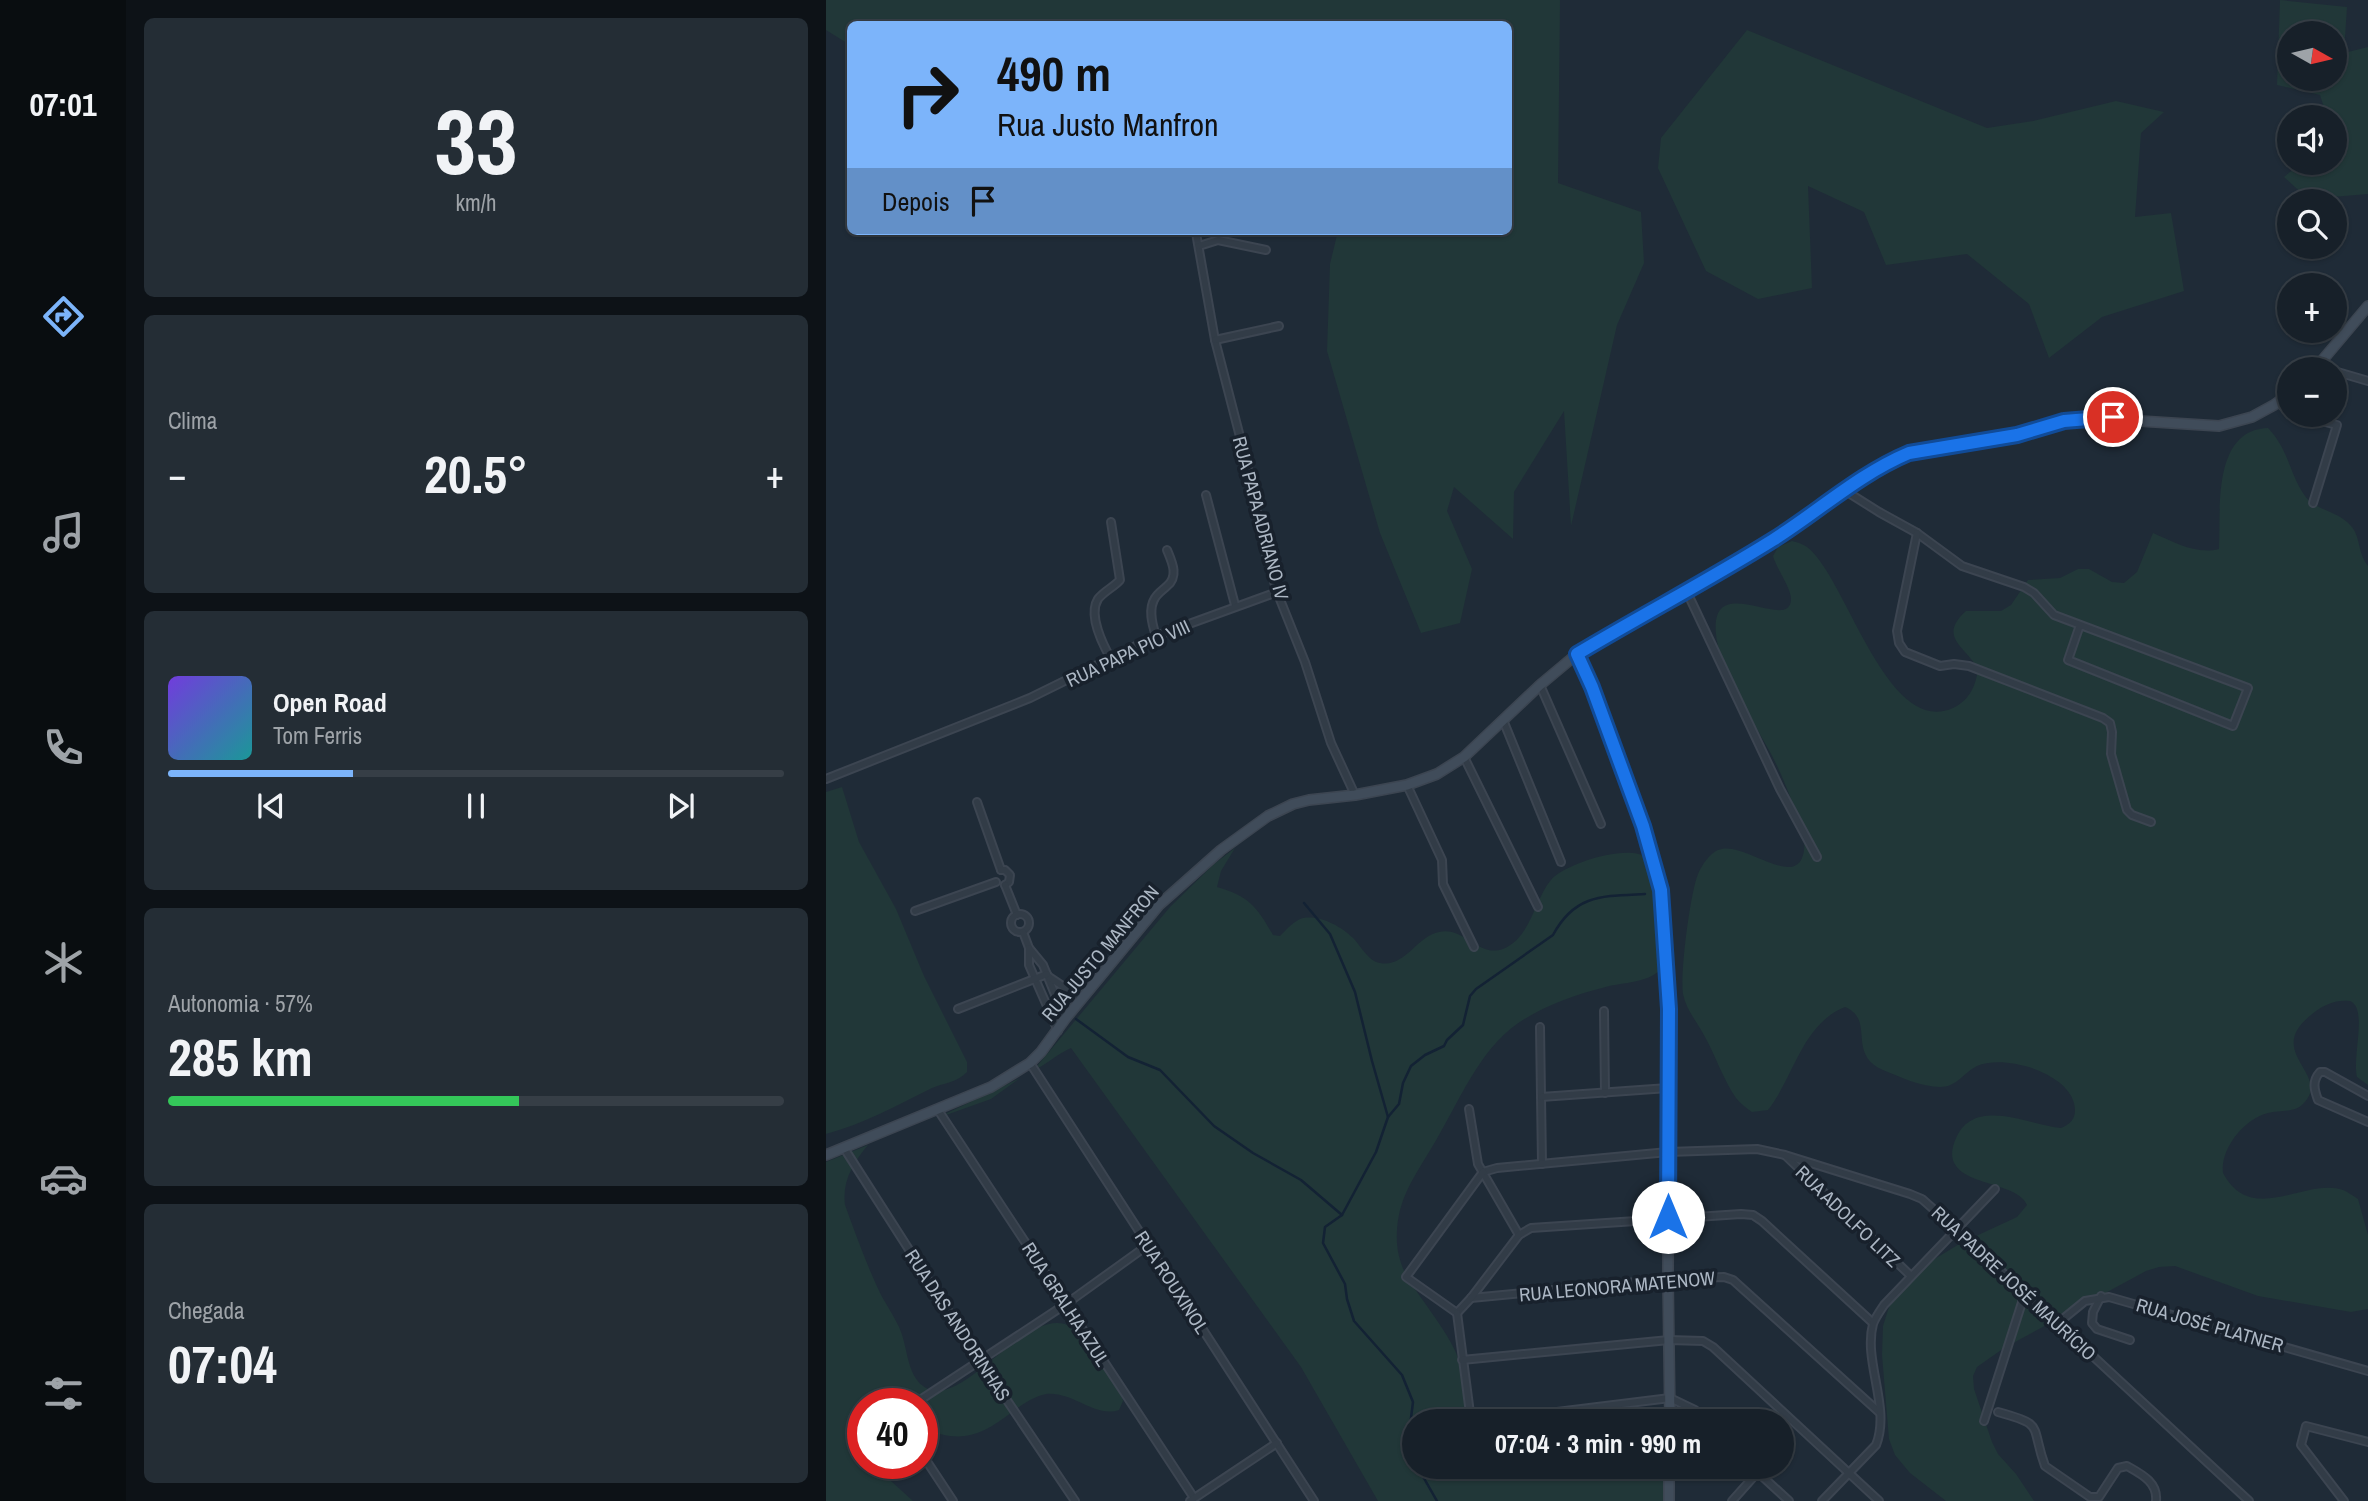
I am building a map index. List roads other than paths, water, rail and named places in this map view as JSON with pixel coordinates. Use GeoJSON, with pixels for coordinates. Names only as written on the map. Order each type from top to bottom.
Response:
{"type":"FeatureCollection","features":[{"type":"Feature","properties":{"kind":"main road"},"geometry":{"type":"LineString","coordinates":[[2326,357],[2368,306]]}},
{"type":"Feature","properties":{"kind":"main road","name":"RUA JUSTO MANFRON"},"geometry":{"type":"LineString","coordinates":[[827,1153],[991,1087],[1030,1063],[1159,905],[1231,843],[1268,816],[1293,804],[1406,785],[1437,774],[1464,757],[1577,654],[1773,540],[1844,490],[1894,460],[1909,453],[2003,438],[2064,421],[2113,417],[2219,426],[2252,417],[2277,403]]}},
{"type":"Feature","properties":{"kind":"main road"},"geometry":{"type":"LineString","coordinates":[[1577,654],[1592,687],[1643,826],[1661,890],[1669,1009],[1670,1409]]}},
{"type":"Feature","properties":{"kind":"main road"},"geometry":{"type":"LineString","coordinates":[[1669,1501],[1670,1479]]}},
{"type":"Feature","properties":{"kind":"street","name":"RUA PAPA ADRIANO IV"},"geometry":{"type":"LineString","coordinates":[[1196,235],[1215,341],[1277,592],[1305,662],[1331,743],[1355,795]]}},
{"type":"Feature","properties":{"kind":"street"},"geometry":{"type":"LineString","coordinates":[[1199,246],[1218,240],[1266,250]]}},
{"type":"Feature","properties":{"kind":"street"},"geometry":{"type":"LineString","coordinates":[[1215,341],[1279,326]]}},
{"type":"Feature","properties":{"kind":"street"},"geometry":{"type":"LineString","coordinates":[[2347,375],[2368,381]]}},
{"type":"Feature","properties":{"kind":"street"},"geometry":{"type":"LineString","coordinates":[[2313,503],[2336,427]]}},
{"type":"Feature","properties":{"kind":"street"},"geometry":{"type":"LineString","coordinates":[[1844,490],[1917,533],[1967,568],[2024,587],[2034,593],[2054,615],[2248,688],[2233,726],[2068,660],[2080,625]]}},
{"type":"Feature","properties":{"kind":"street"},"geometry":{"type":"LineString","coordinates":[[1206,495],[1236,605]]}},
{"type":"Feature","properties":{"kind":"street"},"geometry":{"type":"LineString","coordinates":[[1111,522],[1120,580],[1100,597],[1096,604],[1098,634],[1111,659]]}},
{"type":"Feature","properties":{"kind":"street"},"geometry":{"type":"LineString","coordinates":[[1917,533],[1897,631],[1899,643],[1905,652],[1940,666],[1954,664],[1981,671],[2103,718],[2110,723],[2112,754],[2127,810],[2132,815],[2151,822]]}},
{"type":"Feature","properties":{"kind":"street"},"geometry":{"type":"LineString","coordinates":[[1156,636],[1151,611],[1154,599],[1171,584],[1174,576],[1174,566],[1167,550]]}},
{"type":"Feature","properties":{"kind":"street"},"geometry":{"type":"LineString","coordinates":[[1686,590],[1780,789],[1817,857]]}},
{"type":"Feature","properties":{"kind":"street","name":"RUA PAPA PIO VIII"},"geometry":{"type":"LineString","coordinates":[[826,779],[1048,690],[1156,636],[1277,592]]}},
{"type":"Feature","properties":{"kind":"street"},"geometry":{"type":"LineString","coordinates":[[1540,685],[1601,824]]}},
{"type":"Feature","properties":{"kind":"street"},"geometry":{"type":"LineString","coordinates":[[1503,720],[1561,862]]}},
{"type":"Feature","properties":{"kind":"street"},"geometry":{"type":"LineString","coordinates":[[1464,757],[1538,906]]}},
{"type":"Feature","properties":{"kind":"street"},"geometry":{"type":"LineString","coordinates":[[1406,785],[1442,860],[1443,884],[1474,947]]}},
{"type":"Feature","properties":{"kind":"street"},"geometry":{"type":"LineString","coordinates":[[977,802],[1001,870]]}},
{"type":"Feature","properties":{"kind":"street"},"geometry":{"type":"LineString","coordinates":[[996,882],[995,874],[1001,870]]}},
{"type":"Feature","properties":{"kind":"street"},"geometry":{"type":"LineString","coordinates":[[996,882],[1005,885],[1009,882],[1010,876],[1001,870]]}},
{"type":"Feature","properties":{"kind":"street"},"geometry":{"type":"LineString","coordinates":[[915,911],[996,882]]}},
{"type":"Feature","properties":{"kind":"street"},"geometry":{"type":"LineString","coordinates":[[1005,885],[1017,915]]}},
{"type":"Feature","properties":{"kind":"street"},"geometry":{"type":"LineString","coordinates":[[1017,915],[1013,918],[1012,926],[1015,931],[1023,932]]}},
{"type":"Feature","properties":{"kind":"street"},"geometry":{"type":"LineString","coordinates":[[1017,915],[1025,916],[1028,920],[1028,927],[1023,932]]}},
{"type":"Feature","properties":{"kind":"street"},"geometry":{"type":"LineString","coordinates":[[1023,932],[1029,948],[1038,957],[1047,975],[1065,1019]]}},
{"type":"Feature","properties":{"kind":"street"},"geometry":{"type":"LineString","coordinates":[[1029,948],[1028,960],[1058,1031]]}},
{"type":"Feature","properties":{"kind":"street"},"geometry":{"type":"LineString","coordinates":[[1047,975],[1082,999]]}},
{"type":"Feature","properties":{"kind":"street"},"geometry":{"type":"LineString","coordinates":[[958,1009],[1047,975]]}},
{"type":"Feature","properties":{"kind":"street"},"geometry":{"type":"LineString","coordinates":[[1604,1011],[1605,1093]]}},
{"type":"Feature","properties":{"kind":"street"},"geometry":{"type":"LineString","coordinates":[[1540,1027],[1542,1164]]}},
{"type":"Feature","properties":{"kind":"street","name":"RUA ROUXINOL"},"geometry":{"type":"LineString","coordinates":[[1030,1063],[1314,1501]]}},
{"type":"Feature","properties":{"kind":"street"},"geometry":{"type":"LineString","coordinates":[[2368,1096],[2325,1072],[2320,1072],[2315,1078],[2314,1088],[2318,1100],[2368,1122]]}},
{"type":"Feature","properties":{"kind":"street"},"geometry":{"type":"LineString","coordinates":[[1541,1097],[1668,1088]]}},
{"type":"Feature","properties":{"kind":"street"},"geometry":{"type":"LineString","coordinates":[[1469,1108],[1476,1158],[1519,1235]]}},
{"type":"Feature","properties":{"kind":"street","name":"RUA GRALHA AZUL"},"geometry":{"type":"LineString","coordinates":[[938,1110],[1192,1500]]}},
{"type":"Feature","properties":{"kind":"street","name":"RUA DAS ANDORINHAS"},"geometry":{"type":"LineString","coordinates":[[844,1148],[979,1359],[1075,1501]]}},
{"type":"Feature","properties":{"kind":"street","name":"RUA PADRE JOSÉ MAURÍCIO"},"geometry":{"type":"LineString","coordinates":[[1483,1172],[1497,1168],[1668,1152],[1757,1149],[1785,1155],[1922,1199],[2249,1501]]}},
{"type":"Feature","properties":{"kind":"street","name":"RUA ADOLFO LITZ"},"geometry":{"type":"LineString","coordinates":[[1785,1155],[1910,1276]]}},
{"type":"Feature","properties":{"kind":"street"},"geometry":{"type":"LineString","coordinates":[[1457,1313],[1406,1278],[1483,1172]]}},
{"type":"Feature","properties":{"kind":"street"},"geometry":{"type":"LineString","coordinates":[[1822,1501],[1876,1445],[1880,1429],[1872,1341],[1873,1323],[1884,1305],[1910,1276],[1995,1189]]}},
{"type":"Feature","properties":{"kind":"street"},"geometry":{"type":"LineString","coordinates":[[1469,1409],[1457,1313],[1519,1235],[1531,1228],[1668,1217],[1753,1215],[1873,1323]]}},
{"type":"Feature","properties":{"kind":"street"},"geometry":{"type":"LineString","coordinates":[[937,1388],[1066,1304],[1148,1245]]}},
{"type":"Feature","properties":{"kind":"street","name":"RUA LEONORA MATENOW"},"geometry":{"type":"LineString","coordinates":[[1471,1298],[1668,1279],[1724,1277],[1733,1280],[1879,1412]]}},
{"type":"Feature","properties":{"kind":"street"},"geometry":{"type":"LineString","coordinates":[[1984,1421],[2025,1293]]}},
{"type":"Feature","properties":{"kind":"street"},"geometry":{"type":"LineString","coordinates":[[2058,1323],[2075,1307],[2101,1296]]}},
{"type":"Feature","properties":{"kind":"street"},"geometry":{"type":"LineString","coordinates":[[2101,1296],[2093,1312],[2092,1323],[2097,1329],[2130,1339]]}},
{"type":"Feature","properties":{"kind":"street","name":"RUA JOSÉ PLATNER"},"geometry":{"type":"LineString","coordinates":[[2101,1296],[2128,1300],[2368,1371]]}},
{"type":"Feature","properties":{"kind":"street"},"geometry":{"type":"LineString","coordinates":[[1462,1360],[1669,1339],[1703,1341],[1713,1347],[1879,1501]]}},
{"type":"Feature","properties":{"kind":"street"},"geometry":{"type":"LineString","coordinates":[[1582,1409],[1670,1398],[1693,1409]]}},
{"type":"Feature","properties":{"kind":"street"},"geometry":{"type":"LineString","coordinates":[[1998,1412],[2031,1423],[2035,1428],[2045,1466],[2090,1497],[2099,1497],[2118,1468],[2127,1466],[2150,1481],[2157,1493],[2156,1501]]}},
{"type":"Feature","properties":{"kind":"street"},"geometry":{"type":"LineString","coordinates":[[2344,1501],[2301,1445],[2306,1426],[2368,1442]]}},
{"type":"Feature","properties":{"kind":"street"},"geometry":{"type":"LineString","coordinates":[[1192,1500],[1277,1443]]}},
{"type":"Feature","properties":{"kind":"street"},"geometry":{"type":"LineString","coordinates":[[938,1478],[953,1501]]}},
{"type":"Feature","properties":{"kind":"street"},"geometry":{"type":"LineString","coordinates":[[1732,1501],[1752,1479]]}},
{"type":"Feature","properties":{"kind":"street"},"geometry":{"type":"LineString","coordinates":[[1764,1479],[1789,1501]]}},
{"type":"Feature","properties":{"kind":"waterway"},"geometry":{"type":"LineString","coordinates":[[1412,1409],[1413,1402],[1402,1375],[1354,1321],[1345,1284],[1323,1243],[1325,1227],[1342,1215],[1376,1152],[1388,1117],[1399,1104],[1403,1083],[1411,1066],[1425,1055],[1444,1046],[1463,1025],[1470,996],[1476,989],[1553,935],[1571,912],[1581,905],[1603,897],[1645,894]]}},
{"type":"Feature","properties":{"kind":"waterway"},"geometry":{"type":"LineString","coordinates":[[1304,903],[1330,934],[1355,992],[1388,1117]]}},
{"type":"Feature","properties":{"kind":"waterway"},"geometry":{"type":"LineString","coordinates":[[1076,1019],[1128,1057],[1160,1070],[1214,1126],[1253,1153],[1301,1180],[1342,1215]]}},
{"type":"Feature","properties":{"kind":"waterway"},"geometry":{"type":"LineString","coordinates":[[1424,1479],[1437,1501]]}}]}
